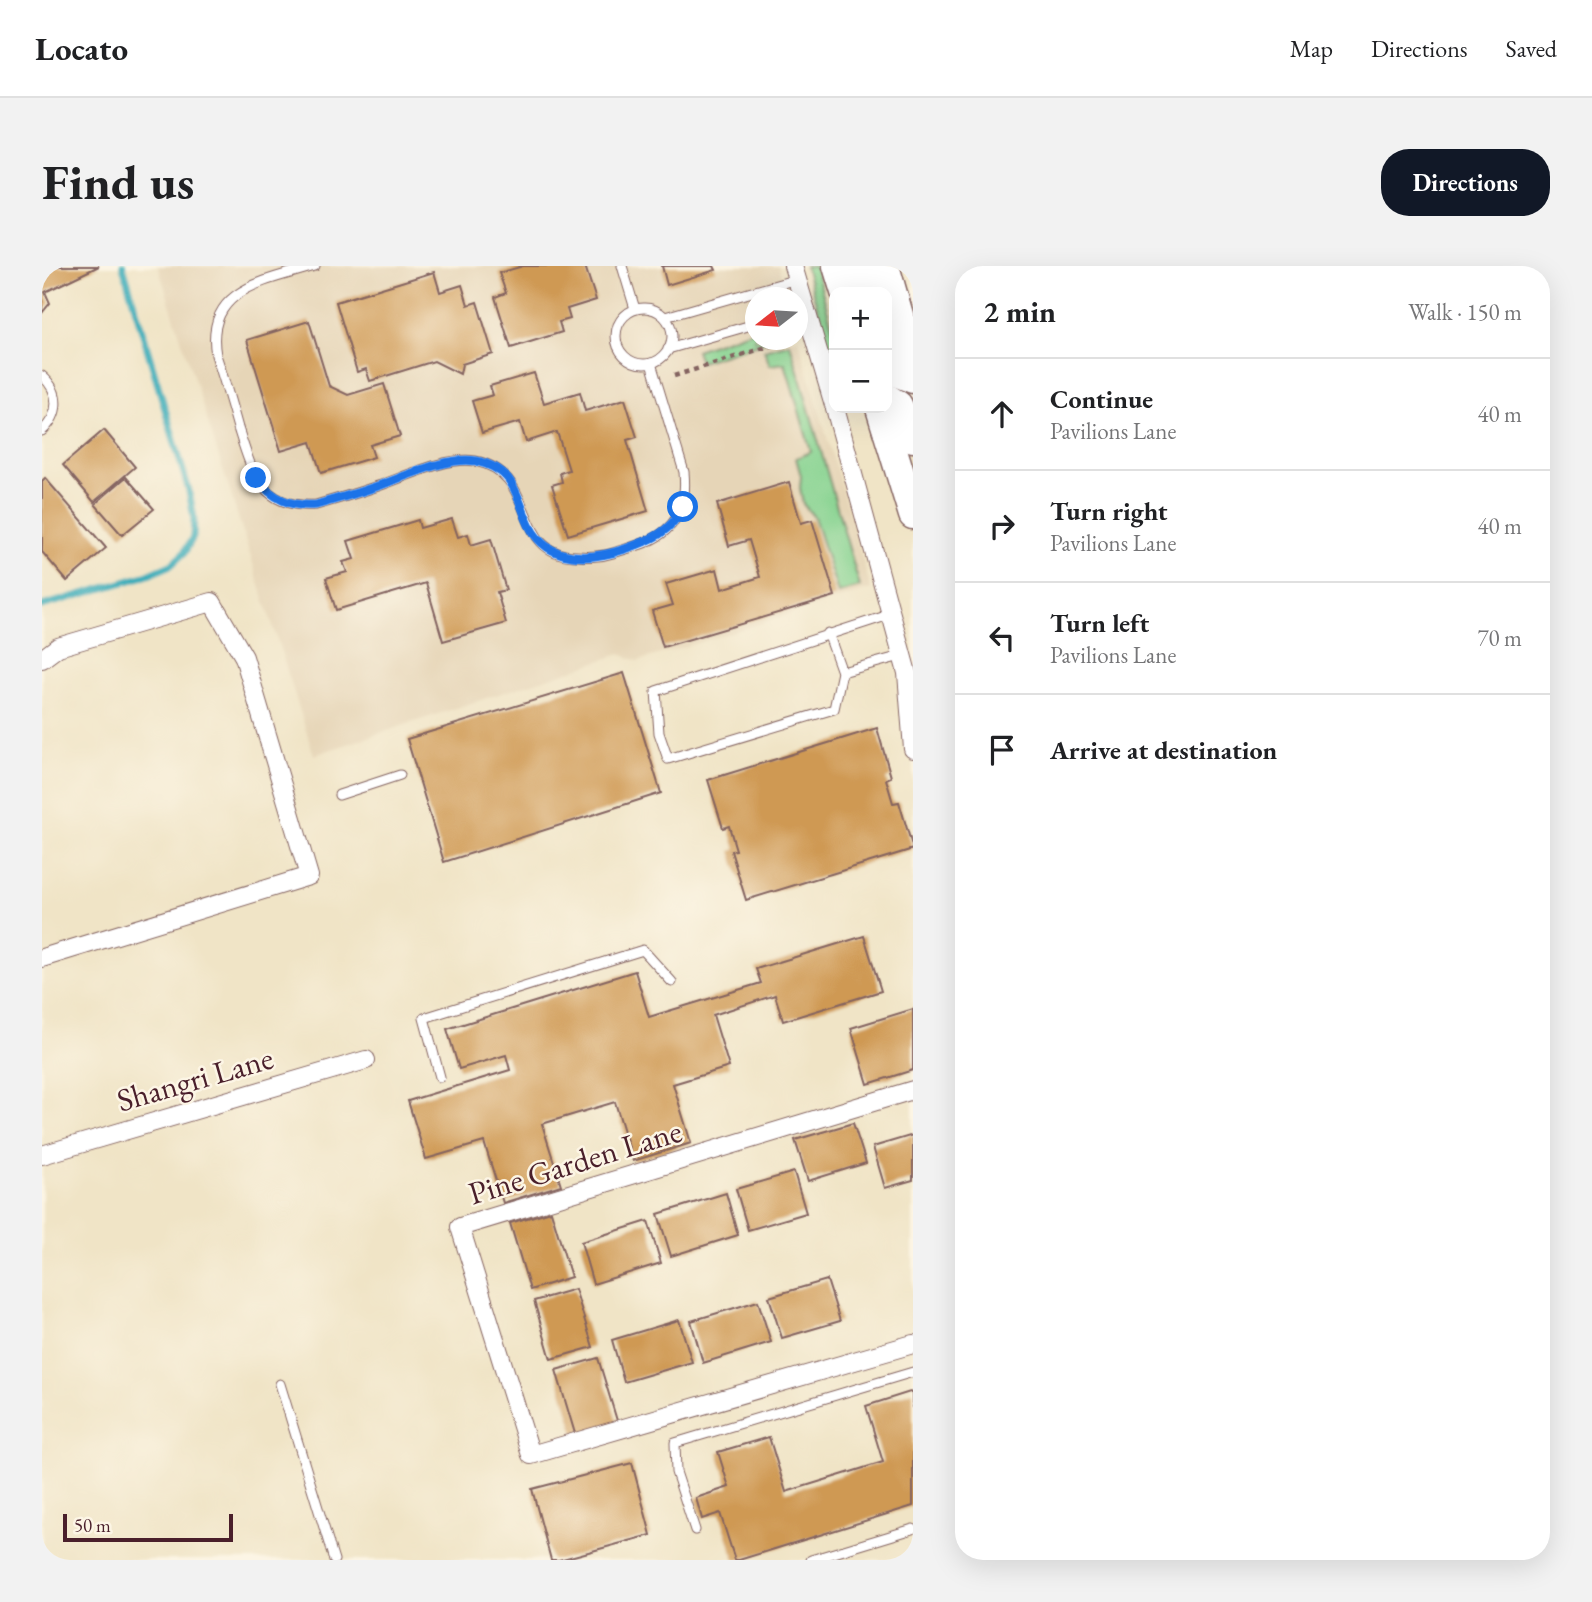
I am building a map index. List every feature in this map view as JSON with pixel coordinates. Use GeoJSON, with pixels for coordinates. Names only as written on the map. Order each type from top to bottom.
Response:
{"type":"FeatureCollection","features":[{"type":"Feature","properties":{"kind":"main road"},"geometry":{"type":"LineString","coordinates":[[837,266],[843,287]]}},
{"type":"Feature","properties":{"kind":"main road"},"geometry":{"type":"LineString","coordinates":[[857,266],[864,287]]}},
{"type":"Feature","properties":{"kind":"main road"},"geometry":{"type":"LineString","coordinates":[[885,266],[913,365]]}},
{"type":"Feature","properties":{"kind":"main road"},"geometry":{"type":"LineString","coordinates":[[892,368],[913,379]]}},
{"type":"Feature","properties":{"kind":"main road"},"geometry":{"type":"LineString","coordinates":[[892,401],[898,404],[913,438]]}},
{"type":"Feature","properties":{"kind":"main road"},"geometry":{"type":"LineString","coordinates":[[882,413],[913,515]]}},
{"type":"Feature","properties":{"kind":"street"},"geometry":{"type":"LineString","coordinates":[[808,328],[829,390]]}},
{"type":"Feature","properties":{"kind":"street"},"geometry":{"type":"LineString","coordinates":[[836,413],[907,673],[913,749]]}},
{"type":"Feature","properties":{"kind":"street"},"geometry":{"type":"LineString","coordinates":[[42,659],[58,647],[212,602],[244,657],[309,876],[42,958]]}},
{"type":"Feature","properties":{"kind":"street","name":"Shangri Lane"},"geometry":{"type":"LineString","coordinates":[[42,1155],[366,1060]]}},
{"type":"Feature","properties":{"kind":"street","name":"Pine Garden Lane"},"geometry":{"type":"LineString","coordinates":[[913,1090],[460,1227],[531,1455],[913,1344]]}},
{"type":"Feature","properties":{"kind":"lane"},"geometry":{"type":"LineString","coordinates":[[315,266],[249,286],[223,308],[216,325],[216,355],[252,471],[268,492],[285,503],[316,505],[416,472],[457,461],[473,461],[487,464],[501,472],[514,486],[530,527],[538,539],[564,556],[600,557],[654,539],[668,529],[679,514],[686,489],[684,472],[651,363]]}},
{"type":"Feature","properties":{"kind":"lane"},"geometry":{"type":"LineString","coordinates":[[622,266],[635,309]]}},
{"type":"Feature","properties":{"kind":"lane"},"geometry":{"type":"LineString","coordinates":[[665,317],[795,272]]}},
{"type":"Feature","properties":{"kind":"lane"},"geometry":{"type":"LineString","coordinates":[[642,307],[655,310],[665,317],[672,335],[663,357],[651,363],[640,364],[630,360],[622,354],[617,344],[615,333],[618,323],[625,314],[635,309],[642,307]]}},
{"type":"Feature","properties":{"kind":"lane"},"geometry":{"type":"LineString","coordinates":[[668,349],[745,327]]}},
{"type":"Feature","properties":{"kind":"lane"},"geometry":{"type":"LineString","coordinates":[[42,376],[50,383],[57,406],[53,418],[42,431]]}},
{"type":"Feature","properties":{"kind":"lane"},"geometry":{"type":"LineString","coordinates":[[828,633],[842,672],[834,709],[668,759],[659,733],[656,691],[828,633],[892,614]]}},
{"type":"Feature","properties":{"kind":"lane"},"geometry":{"type":"LineString","coordinates":[[842,672],[901,656]]}},
{"type":"Feature","properties":{"kind":"lane"},"geometry":{"type":"LineString","coordinates":[[339,795],[400,775]]}},
{"type":"Feature","properties":{"kind":"lane"},"geometry":{"type":"LineString","coordinates":[[440,1077],[424,1018],[643,950],[672,982]]}},
{"type":"Feature","properties":{"kind":"lane"},"geometry":{"type":"LineString","coordinates":[[695,1530],[676,1472],[674,1443],[913,1372]]}},
{"type":"Feature","properties":{"kind":"lane"},"geometry":{"type":"LineString","coordinates":[[281,1384],[334,1560]]}},
{"type":"Feature","properties":{"kind":"lane"},"geometry":{"type":"LineString","coordinates":[[810,1560],[913,1530]]}},
{"type":"Feature","properties":{"kind":"path"},"geometry":{"type":"LineString","coordinates":[[674,376],[757,350]]}},
{"type":"Feature","properties":{"kind":"shaded area"},"geometry":{"type":"Polygon","coordinates":[[[158,266],[778,266],[784,287],[745,287],[745,350],[802,350],[871,589],[638,661],[620,654],[314,755],[158,266]]]}},
{"type":"Feature","properties":{"kind":"green space"},"geometry":{"type":"Polygon","coordinates":[[[805,266],[815,266],[829,315],[829,348],[805,266]]]}},
{"type":"Feature","properties":{"kind":"green space"},"geometry":{"type":"Polygon","coordinates":[[[745,333],[745,348],[700,362],[696,350],[745,333]]]}},
{"type":"Feature","properties":{"kind":"green space"},"geometry":{"type":"Polygon","coordinates":[[[764,350],[792,350],[860,587],[838,593],[814,517],[803,504],[801,476],[796,458],[811,452],[785,363],[770,365],[764,350]]]}},
{"type":"Feature","properties":{"kind":"building"},"geometry":{"type":"Polygon","coordinates":[[[42,266],[99,266],[45,292],[50,303],[42,313],[42,266]]]}},
{"type":"Feature","properties":{"kind":"building"},"geometry":{"type":"Polygon","coordinates":[[[523,266],[585,266],[596,300],[567,309],[570,319],[559,322],[562,332],[511,348],[495,297],[506,293],[499,273],[523,266]]]}},
{"type":"Feature","properties":{"kind":"building"},"geometry":{"type":"Polygon","coordinates":[[[662,266],[714,266],[716,270],[667,285],[662,266]]]}},
{"type":"Feature","properties":{"kind":"building"},"geometry":{"type":"Polygon","coordinates":[[[434,272],[440,292],[462,285],[468,305],[477,302],[493,354],[462,364],[460,374],[434,361],[370,381],[366,369],[357,372],[336,302],[434,272]]]}},
{"type":"Feature","properties":{"kind":"building"},"geometry":{"type":"Polygon","coordinates":[[[309,321],[329,386],[348,395],[384,384],[400,436],[370,445],[374,457],[321,473],[311,442],[281,451],[247,340],[309,321]]]}},
{"type":"Feature","properties":{"kind":"building"},"geometry":{"type":"Polygon","coordinates":[[[534,373],[544,403],[580,392],[585,411],[625,399],[637,437],[627,440],[648,511],[568,535],[552,485],[562,482],[560,473],[569,470],[557,432],[526,442],[520,422],[482,433],[472,401],[493,395],[490,386],[534,373]]]}},
{"type":"Feature","properties":{"kind":"building"},"geometry":{"type":"Polygon","coordinates":[[[104,430],[135,467],[94,502],[63,465],[104,430]]]}},
{"type":"Feature","properties":{"kind":"building"},"geometry":{"type":"Polygon","coordinates":[[[126,477],[154,509],[122,535],[95,504],[126,477]]]}},
{"type":"Feature","properties":{"kind":"building"},"geometry":{"type":"Polygon","coordinates":[[[45,478],[106,548],[67,581],[42,552],[42,481],[45,478]]]}},
{"type":"Feature","properties":{"kind":"building"},"geometry":{"type":"Polygon","coordinates":[[[789,482],[801,523],[812,520],[835,596],[663,647],[652,611],[673,605],[666,584],[717,569],[722,589],[760,577],[749,540],[729,546],[717,504],[789,482]]]}},
{"type":"Feature","properties":{"kind":"building"},"geometry":{"type":"Polygon","coordinates":[[[452,519],[458,537],[468,534],[471,545],[491,539],[506,590],[497,592],[506,623],[443,641],[426,583],[336,610],[326,578],[347,572],[343,562],[354,559],[348,541],[418,520],[420,528],[452,519]]]}},
{"type":"Feature","properties":{"kind":"building"},"geometry":{"type":"Polygon","coordinates":[[[624,673],[661,793],[444,862],[407,739],[624,673]]]}},
{"type":"Feature","properties":{"kind":"building"},"geometry":{"type":"Polygon","coordinates":[[[877,728],[891,777],[886,779],[893,803],[899,802],[913,849],[746,900],[731,851],[736,850],[729,826],[723,828],[708,780],[877,728]]]}},
{"type":"Feature","properties":{"kind":"building"},"geometry":{"type":"Polygon","coordinates":[[[864,936],[881,991],[783,1021],[775,995],[713,1015],[729,1067],[673,1084],[691,1143],[633,1161],[615,1102],[542,1124],[561,1185],[503,1203],[484,1142],[426,1159],[408,1101],[510,1070],[506,1055],[459,1069],[447,1029],[635,971],[649,1017],[761,983],[756,969],[864,936]]]}},
{"type":"Feature","properties":{"kind":"building"},"geometry":{"type":"Polygon","coordinates":[[[913,1009],[913,1070],[868,1084],[851,1028],[913,1009]]]}},
{"type":"Feature","properties":{"kind":"building"},"geometry":{"type":"Polygon","coordinates":[[[853,1123],[866,1163],[808,1181],[795,1140],[853,1123]]]}},
{"type":"Feature","properties":{"kind":"building"},"geometry":{"type":"Polygon","coordinates":[[[913,1135],[913,1180],[885,1188],[873,1147],[913,1135]]]}},
{"type":"Feature","properties":{"kind":"building"},"geometry":{"type":"Polygon","coordinates":[[[794,1172],[806,1213],[748,1230],[736,1189],[794,1172]]]}},
{"type":"Feature","properties":{"kind":"building"},"geometry":{"type":"Polygon","coordinates":[[[726,1193],[738,1235],[671,1256],[658,1214],[726,1193]]]}},
{"type":"Feature","properties":{"kind":"building"},"geometry":{"type":"Polygon","coordinates":[[[551,1211],[571,1277],[530,1290],[510,1223],[551,1211]]]}},
{"type":"Feature","properties":{"kind":"building"},"geometry":{"type":"Polygon","coordinates":[[[648,1221],[661,1263],[593,1284],[581,1242],[648,1221]]]}},
{"type":"Feature","properties":{"kind":"building"},"geometry":{"type":"Polygon","coordinates":[[[827,1280],[840,1321],[782,1338],[769,1297],[827,1280]]]}},
{"type":"Feature","properties":{"kind":"building"},"geometry":{"type":"Polygon","coordinates":[[[575,1289],[593,1347],[551,1359],[534,1301],[575,1289]]]}},
{"type":"Feature","properties":{"kind":"building"},"geometry":{"type":"Polygon","coordinates":[[[758,1301],[771,1342],[703,1363],[691,1321],[758,1301]]]}},
{"type":"Feature","properties":{"kind":"building"},"geometry":{"type":"Polygon","coordinates":[[[679,1320],[692,1362],[624,1382],[612,1340],[679,1320]]]}},
{"type":"Feature","properties":{"kind":"building"},"geometry":{"type":"Polygon","coordinates":[[[598,1358],[618,1424],[576,1437],[556,1370],[598,1358]]]}},
{"type":"Feature","properties":{"kind":"building"},"geometry":{"type":"Polygon","coordinates":[[[913,1391],[913,1506],[739,1560],[735,1560],[720,1513],[702,1519],[696,1498],[729,1487],[718,1452],[769,1437],[786,1492],[883,1462],[866,1406],[913,1391]]]}},
{"type":"Feature","properties":{"kind":"building"},"geometry":{"type":"Polygon","coordinates":[[[632,1463],[651,1535],[551,1560],[532,1489],[632,1463]]]}},
{"type":"Feature","properties":{"kind":"waterway"},"geometry":{"type":"LineString","coordinates":[[42,606],[148,575],[171,565],[184,553],[193,537],[194,518],[189,491],[123,266]]}},
{"type":"Feature","properties":{"kind":"route"},"geometry":{"type":"LineString","coordinates":[[256,478],[268,492],[285,503],[301,506],[316,505],[457,461],[487,464],[501,472],[514,486],[530,527],[538,539],[564,556],[600,557],[654,539],[668,529],[683,507]]}}]}
